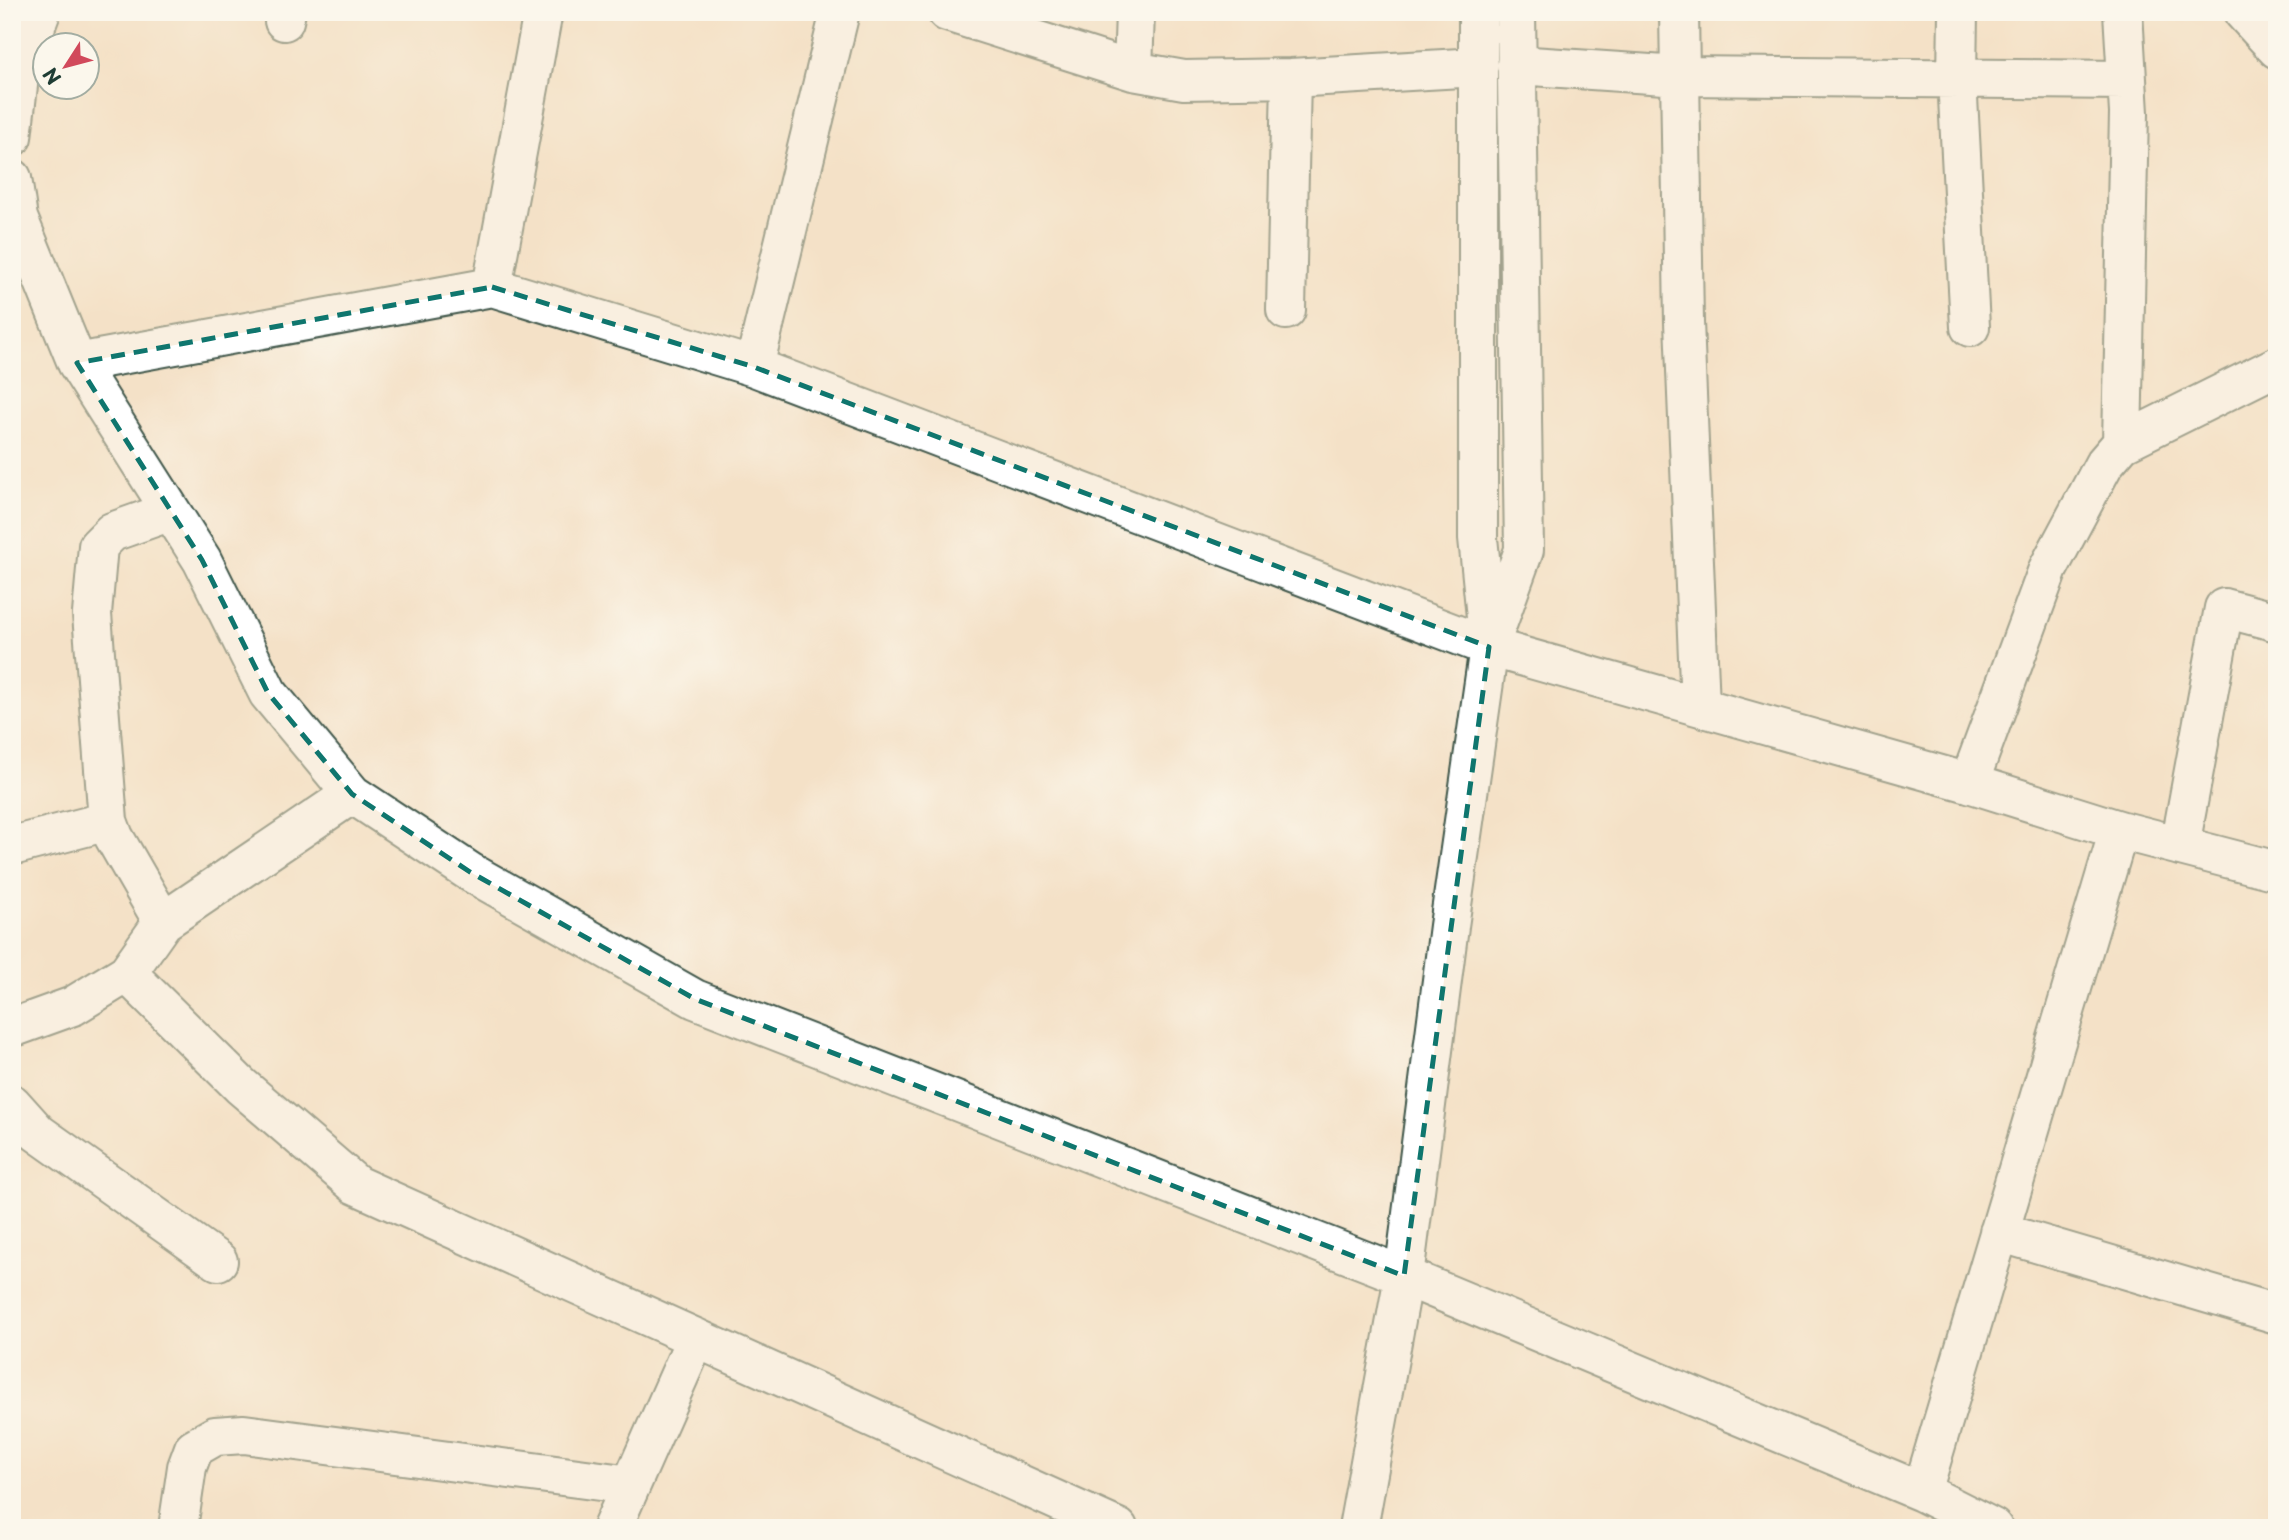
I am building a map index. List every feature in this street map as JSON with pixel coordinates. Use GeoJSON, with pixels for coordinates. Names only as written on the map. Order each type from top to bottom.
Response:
{"type":"FeatureCollection","features":[{"type":"Feature","properties":{"kind":"street"},"geometry":{"type":"LineString","coordinates":[[12,137],[20,68],[41,12]]}},
{"type":"Feature","properties":{"kind":"street"},"geometry":{"type":"LineString","coordinates":[[492,286],[542,12]]}},
{"type":"Feature","properties":{"kind":"street"},"geometry":{"type":"LineString","coordinates":[[754,367],[840,12]]}},
{"type":"Feature","properties":{"kind":"street"},"geometry":{"type":"LineString","coordinates":[[947,12],[1133,71],[1184,80],[1290,78],[1478,66]]}},
{"type":"Feature","properties":{"kind":"street"},"geometry":{"type":"LineString","coordinates":[[1133,71],[1135,12]]}},
{"type":"Feature","properties":{"kind":"street"},"geometry":{"type":"LineString","coordinates":[[1478,12],[1478,538],[1489,646]]}},
{"type":"Feature","properties":{"kind":"street"},"geometry":{"type":"LineString","coordinates":[[1358,1528],[1404,1276],[1449,926],[1489,646],[1524,550],[1516,12]]}},
{"type":"Feature","properties":{"kind":"street"},"geometry":{"type":"LineString","coordinates":[[1679,12],[1684,322],[1700,706]]}},
{"type":"Feature","properties":{"kind":"street"},"geometry":{"type":"LineString","coordinates":[[1958,12],[1957,78],[1970,327]]}},
{"type":"Feature","properties":{"kind":"street"},"geometry":{"type":"LineString","coordinates":[[2122,443],[2129,113],[2123,12]]}},
{"type":"Feature","properties":{"kind":"street"},"geometry":{"type":"LineString","coordinates":[[2242,12],[2277,49]]}},
{"type":"Feature","properties":{"kind":"street"},"geometry":{"type":"LineString","coordinates":[[1516,65],[1680,76],[2127,80]]}},
{"type":"Feature","properties":{"kind":"street"},"geometry":{"type":"LineString","coordinates":[[1286,310],[1290,78]]}},
{"type":"Feature","properties":{"kind":"street"},"geometry":{"type":"LineString","coordinates":[[12,178],[18,218],[77,363],[202,560],[268,693],[352,794],[470,872],[695,999],[1404,1276],[1922,1492],[1993,1528]]}},
{"type":"Feature","properties":{"kind":"street"},"geometry":{"type":"LineString","coordinates":[[77,363],[492,286],[754,367],[1489,646],[1969,783],[2119,830],[2277,871]]}},
{"type":"Feature","properties":{"kind":"street"},"geometry":{"type":"LineString","coordinates":[[1969,783],[2048,569],[2104,464],[2122,443],[2277,366]]}},
{"type":"Feature","properties":{"kind":"street"},"geometry":{"type":"LineString","coordinates":[[163,922],[114,837],[108,821],[92,614],[97,546],[112,532],[171,511]]}},
{"type":"Feature","properties":{"kind":"street"},"geometry":{"type":"LineString","coordinates":[[2180,846],[2224,608],[2277,622]]}},
{"type":"Feature","properties":{"kind":"street"},"geometry":{"type":"LineString","coordinates":[[12,1028],[73,1006],[127,973],[163,922],[352,794]]}},
{"type":"Feature","properties":{"kind":"street"},"geometry":{"type":"LineString","coordinates":[[12,846],[108,821]]}},
{"type":"Feature","properties":{"kind":"street"},"geometry":{"type":"LineString","coordinates":[[1922,1492],[2119,830]]}},
{"type":"Feature","properties":{"kind":"street"},"geometry":{"type":"LineString","coordinates":[[127,973],[241,1086],[356,1185],[1118,1528]]}},
{"type":"Feature","properties":{"kind":"street"},"geometry":{"type":"LineString","coordinates":[[12,1104],[38,1133],[218,1261]]}},
{"type":"Feature","properties":{"kind":"street"},"geometry":{"type":"LineString","coordinates":[[1999,1232],[2277,1314]]}},
{"type":"Feature","properties":{"kind":"street"},"geometry":{"type":"LineString","coordinates":[[612,1528],[696,1338]]}},
{"type":"Feature","properties":{"kind":"street"},"geometry":{"type":"LineString","coordinates":[[178,1528],[187,1466],[194,1448],[215,1436],[244,1434],[631,1485]]}},
{"type":"Feature","properties":{"kind":"highlighted area"},"geometry":{"type":"Polygon","coordinates":[[[492,287],[754,367],[1489,647],[1404,1276],[695,999],[470,872],[352,794],[268,693],[202,560],[77,363],[492,287]]]}}]}
